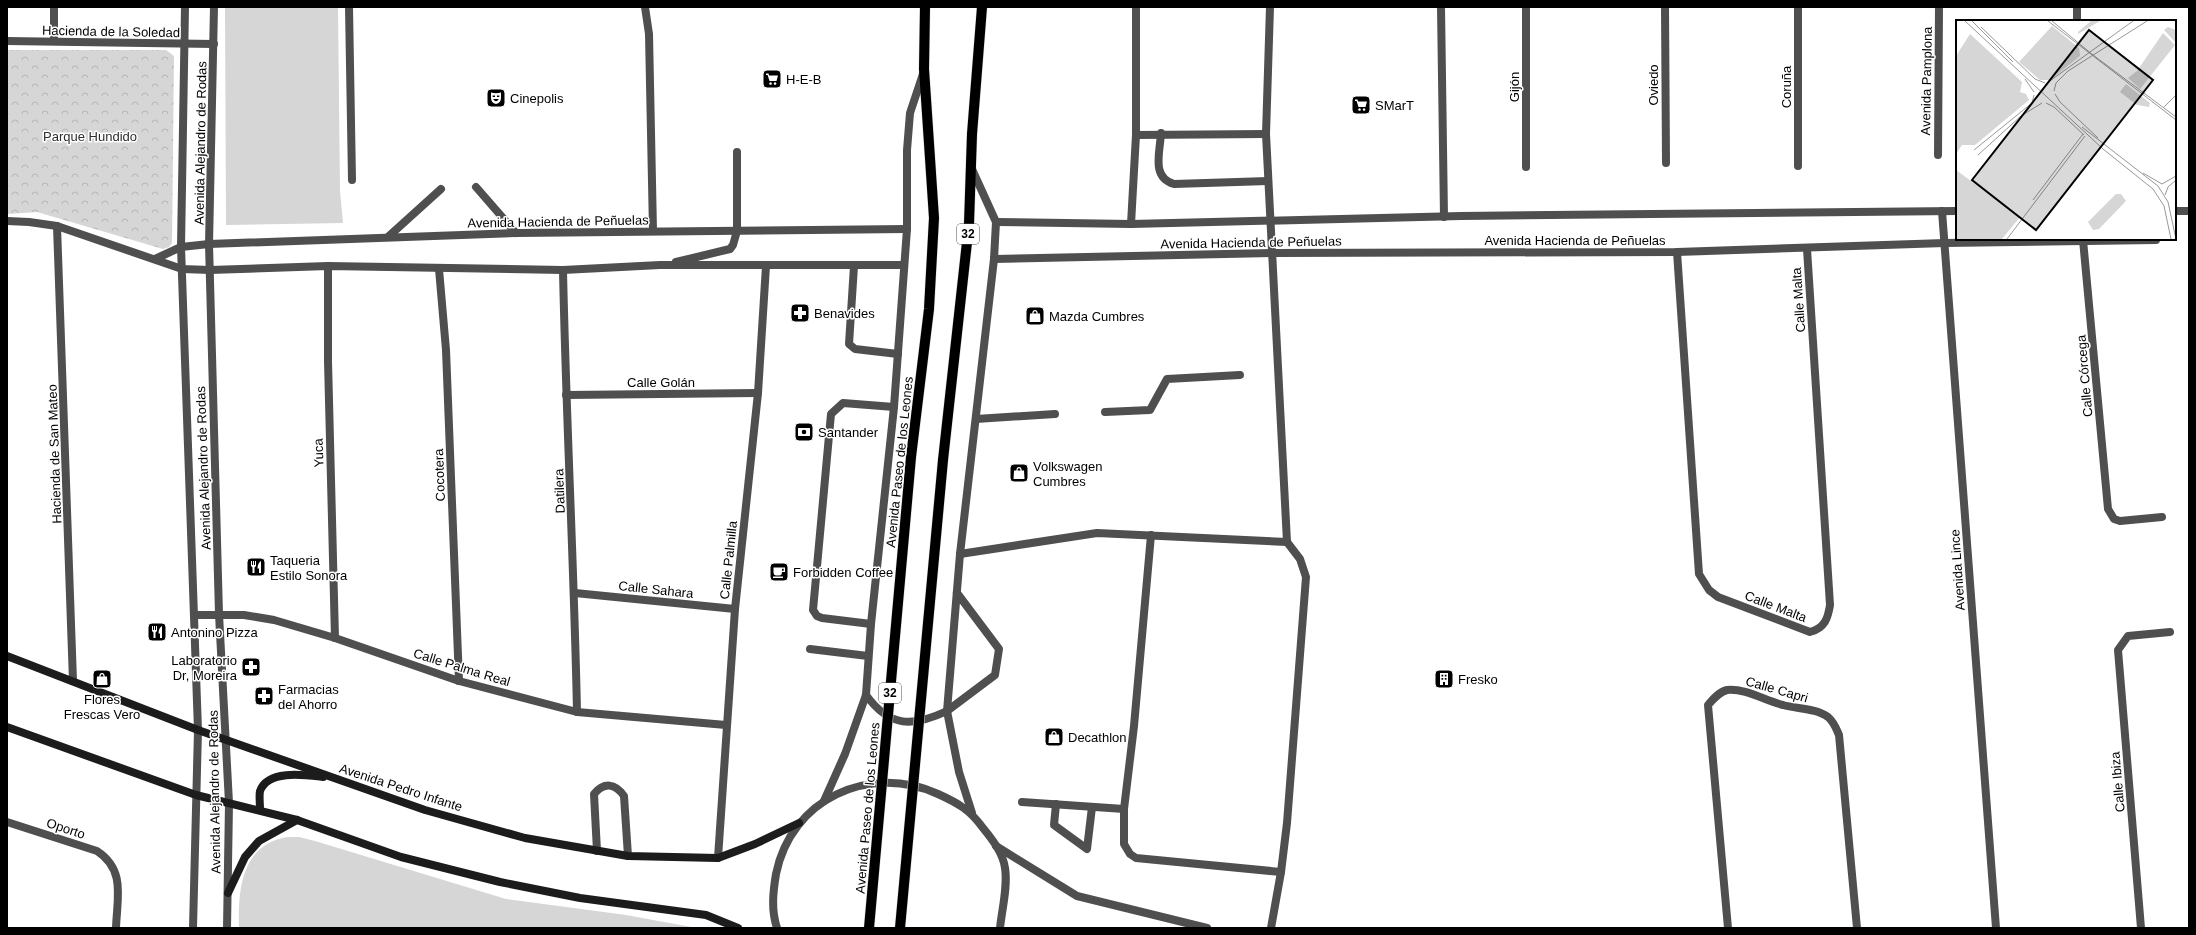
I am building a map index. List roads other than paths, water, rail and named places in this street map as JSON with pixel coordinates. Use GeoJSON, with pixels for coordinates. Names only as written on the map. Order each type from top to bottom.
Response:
{"type":"FeatureCollection","features":[{"type":"Feature","properties":{"kind":"main road","name":"Avenida Paseo de los Leones"},"geometry":{"type":"LineString","coordinates":[[869,928],[912,457],[929,309],[934,218],[924,70],[925,7]]}},
{"type":"Feature","properties":{"kind":"main road","name":"32"},"geometry":{"type":"LineString","coordinates":[[900,928],[943,460],[968,224],[982,7]]}},
{"type":"Feature","properties":{"kind":"main road","name":"Avenida Pedro Infante"},"geometry":{"type":"LineString","coordinates":[[7,656],[226,740],[425,810],[517,836],[628,856],[718,858],[755,844],[799,823]]}},
{"type":"Feature","properties":{"kind":"main road"},"geometry":{"type":"LineString","coordinates":[[7,727],[196,794],[229,803],[260,809],[297,820],[401,857],[500,882],[580,898],[706,915],[738,928]]}},
{"type":"Feature","properties":{"kind":"main road"},"geometry":{"type":"LineString","coordinates":[[260,809],[260,790],[267,782],[278,776],[291,775],[334,778]]}},
{"type":"Feature","properties":{"kind":"main road"},"geometry":{"type":"LineString","coordinates":[[228,893],[245,857],[259,841],[297,820]]}},
{"type":"Feature","properties":{"kind":"street"},"geometry":{"type":"LineString","coordinates":[[54,7],[54,42]]}},
{"type":"Feature","properties":{"kind":"street","name":"Avenida Alejandro de Rodas"},"geometry":{"type":"LineString","coordinates":[[185,7],[181,247],[198,730],[192,928]]}},
{"type":"Feature","properties":{"kind":"street","name":"Avenida Alejandro de Rodas"},"geometry":{"type":"LineString","coordinates":[[214,7],[209,244],[219,614],[229,803],[226,928]]}},
{"type":"Feature","properties":{"kind":"street"},"geometry":{"type":"LineString","coordinates":[[349,7],[352,180]]}},
{"type":"Feature","properties":{"kind":"street"},"geometry":{"type":"LineString","coordinates":[[645,7],[649,34],[652,231]]}},
{"type":"Feature","properties":{"kind":"street"},"geometry":{"type":"LineString","coordinates":[[1131,224],[1136,135],[1136,7]]}},
{"type":"Feature","properties":{"kind":"street"},"geometry":{"type":"LineString","coordinates":[[1270,7],[1266,134],[1270,220],[1274,253],[1287,542],[1300,559],[1306,577],[1288,816],[1281,872],[1271,928]]}},
{"type":"Feature","properties":{"kind":"street"},"geometry":{"type":"LineString","coordinates":[[1441,7],[1444,217]]}},
{"type":"Feature","properties":{"kind":"street","name":"Gijón"},"geometry":{"type":"LineString","coordinates":[[1526,7],[1526,167]]}},
{"type":"Feature","properties":{"kind":"street","name":"Oviedo"},"geometry":{"type":"LineString","coordinates":[[1665,7],[1666,163]]}},
{"type":"Feature","properties":{"kind":"street","name":"Coruña"},"geometry":{"type":"LineString","coordinates":[[1798,7],[1798,166]]}},
{"type":"Feature","properties":{"kind":"street","name":"Avenida Pamplona"},"geometry":{"type":"LineString","coordinates":[[1938,154],[1939,7]]}},
{"type":"Feature","properties":{"kind":"street"},"geometry":{"type":"LineString","coordinates":[[2077,7],[2077,20]]}},
{"type":"Feature","properties":{"kind":"street","name":"Hacienda de la Soledad"},"geometry":{"type":"LineString","coordinates":[[7,41],[214,44]]}},
{"type":"Feature","properties":{"kind":"street","name":"Avenida Paseo de los Leones"},"geometry":{"type":"LineString","coordinates":[[824,801],[845,754],[866,695],[870,624],[894,407],[907,229],[907,150],[910,113],[924,70]]}},
{"type":"Feature","properties":{"kind":"street"},"geometry":{"type":"LineString","coordinates":[[1136,135],[1161,133],[1266,134]]}},
{"type":"Feature","properties":{"kind":"street"},"geometry":{"type":"LineString","coordinates":[[1161,133],[1159,173],[1166,182],[1174,184],[1268,181]]}},
{"type":"Feature","properties":{"kind":"street"},"geometry":{"type":"LineString","coordinates":[[660,266],[730,249],[733,245],[737,231],[737,152]]}},
{"type":"Feature","properties":{"kind":"street"},"geometry":{"type":"LineString","coordinates":[[971,166],[996,222],[994,259],[956,593],[947,711],[959,772],[972,813],[996,846],[1005,867],[1000,928]]}},
{"type":"Feature","properties":{"kind":"street"},"geometry":{"type":"LineString","coordinates":[[476,188],[516,233]]}},
{"type":"Feature","properties":{"kind":"street"},"geometry":{"type":"LineString","coordinates":[[389,236],[441,189]]}},
{"type":"Feature","properties":{"kind":"street","name":"Avenida Lince"},"geometry":{"type":"LineString","coordinates":[[1942,211],[1996,928]]}},
{"type":"Feature","properties":{"kind":"street","name":"Avenida Hacienda de Peñuelas"},"geometry":{"type":"LineString","coordinates":[[996,222],[1131,224],[1444,217],[1956,211]]}},
{"type":"Feature","properties":{"kind":"street"},"geometry":{"type":"LineString","coordinates":[[2176,211],[2189,211]]}},
{"type":"Feature","properties":{"kind":"street"},"geometry":{"type":"LineString","coordinates":[[7,221],[57,226],[182,269],[210,270],[328,266],[563,270],[660,266],[854,266],[904,264]]}},
{"type":"Feature","properties":{"kind":"street","name":"Hacienda de San Mateo"},"geometry":{"type":"LineString","coordinates":[[57,226],[73,681]]}},
{"type":"Feature","properties":{"kind":"street","name":"Avenida Hacienda de Peñuelas"},"geometry":{"type":"LineString","coordinates":[[155,259],[181,247],[209,244],[389,236],[652,231],[907,229]]}},
{"type":"Feature","properties":{"kind":"street","name":"Calle Córcega"},"geometry":{"type":"LineString","coordinates":[[2083,240],[2108,509],[2114,519],[2120,521],[2162,517]]}},
{"type":"Feature","properties":{"kind":"street","name":"Avenida Hacienda de Peñuelas"},"geometry":{"type":"LineString","coordinates":[[994,259],[1274,253],[1677,252],[1807,249],[1945,243],[2156,240]]}},
{"type":"Feature","properties":{"kind":"street","name":"Calle Malta"},"geometry":{"type":"LineString","coordinates":[[1677,252],[1698,574],[1706,586],[1718,597],[1810,632],[1824,625],[1828,617],[1830,605],[1807,249]]}},
{"type":"Feature","properties":{"kind":"street","name":"Yuca"},"geometry":{"type":"LineString","coordinates":[[328,266],[328,361],[335,638]]}},
{"type":"Feature","properties":{"kind":"street","name":"Calle Palmilla"},"geometry":{"type":"LineString","coordinates":[[718,858],[735,609],[758,393],[766,266]]}},
{"type":"Feature","properties":{"kind":"street"},"geometry":{"type":"LineString","coordinates":[[854,266],[850,344],[855,349],[898,354]]}},
{"type":"Feature","properties":{"kind":"street","name":"Cocotera"},"geometry":{"type":"LineString","coordinates":[[439,269],[446,350],[459,681]]}},
{"type":"Feature","properties":{"kind":"street","name":"Datilera"},"geometry":{"type":"LineString","coordinates":[[563,270],[566,395],[575,593],[577,712]]}},
{"type":"Feature","properties":{"kind":"street"},"geometry":{"type":"LineString","coordinates":[[1105,412],[1150,410],[1167,379],[1240,374]]}},
{"type":"Feature","properties":{"kind":"street","name":"Calle Golán"},"geometry":{"type":"LineString","coordinates":[[566,395],[758,393]]}},
{"type":"Feature","properties":{"kind":"street"},"geometry":{"type":"LineString","coordinates":[[870,624],[822,618],[817,616],[813,610],[824,470],[831,414],[834,410],[843,403],[894,407]]}},
{"type":"Feature","properties":{"kind":"street"},"geometry":{"type":"LineString","coordinates":[[976,418],[1055,414]]}},
{"type":"Feature","properties":{"kind":"street"},"geometry":{"type":"LineString","coordinates":[[960,554],[1097,533],[1287,542]]}},
{"type":"Feature","properties":{"kind":"street"},"geometry":{"type":"LineString","coordinates":[[1152,535],[1134,726],[1124,809],[1124,844],[1130,854],[1136,858],[1281,872]]}},
{"type":"Feature","properties":{"kind":"street","name":"Calle Sahara"},"geometry":{"type":"LineString","coordinates":[[575,593],[735,609]]}},
{"type":"Feature","properties":{"kind":"street"},"geometry":{"type":"LineString","coordinates":[[866,695],[875,708],[886,717],[901,722],[915,723],[947,711],[995,675],[999,649],[956,593]]}},
{"type":"Feature","properties":{"kind":"street","name":"Calle Palma Real"},"geometry":{"type":"LineString","coordinates":[[194,615],[219,614],[274,620],[335,638],[459,681],[577,712],[726,725]]}},
{"type":"Feature","properties":{"kind":"street","name":"Calle Ibiza"},"geometry":{"type":"LineString","coordinates":[[2142,928],[2118,650],[2128,636],[2170,632]]}},
{"type":"Feature","properties":{"kind":"street"},"geometry":{"type":"LineString","coordinates":[[810,649],[868,656]]}},
{"type":"Feature","properties":{"kind":"street","name":"Calle Capri"},"geometry":{"type":"LineString","coordinates":[[1728,928],[1708,705],[1718,694],[1725,690],[1736,690],[1784,706],[1820,713],[1828,717],[1834,724],[1839,735],[1857,928]]}},
{"type":"Feature","properties":{"kind":"street"},"geometry":{"type":"LineString","coordinates":[[777,928],[774,918],[773,893],[780,856],[799,823],[824,801],[854,786],[887,782],[920,786],[951,800],[972,813]]}},
{"type":"Feature","properties":{"kind":"street"},"geometry":{"type":"LineString","coordinates":[[597,851],[594,794],[600,787],[609,785],[618,788],[624,796],[628,856]]}},
{"type":"Feature","properties":{"kind":"street"},"geometry":{"type":"LineString","coordinates":[[1022,802],[1124,809]]}},
{"type":"Feature","properties":{"kind":"street"},"geometry":{"type":"LineString","coordinates":[[1056,804],[1054,825],[1087,849],[1092,807]]}},
{"type":"Feature","properties":{"kind":"street","name":"Oporto"},"geometry":{"type":"LineString","coordinates":[[7,822],[97,851],[113,864],[117,880],[116,928]]}},
{"type":"Feature","properties":{"kind":"street"},"geometry":{"type":"LineString","coordinates":[[996,846],[1077,896],[1207,928]]}},
{"type":"Feature","properties":{"kind":"place","name":"H-E-B"},"geometry":{"type":"Point","coordinates":[772,79]}},
{"type":"Feature","properties":{"kind":"place","name":"Cinepolis"},"geometry":{"type":"Point","coordinates":[496,98]}},
{"type":"Feature","properties":{"kind":"place","name":"SMarT"},"geometry":{"type":"Point","coordinates":[1361,105]}},
{"type":"Feature","properties":{"kind":"place","name":"Benavides"},"geometry":{"type":"Point","coordinates":[800,313]}},
{"type":"Feature","properties":{"kind":"place","name":"Mazda Cumbres"},"geometry":{"type":"Point","coordinates":[1035,316]}},
{"type":"Feature","properties":{"kind":"place","name":"Santander"},"geometry":{"type":"Point","coordinates":[804,432]}},
{"type":"Feature","properties":{"kind":"place","name":"Volkswagen Cumbres"},"geometry":{"type":"Point","coordinates":[1019,473]}},
{"type":"Feature","properties":{"kind":"place","name":"Taqueria Estilo Sonora"},"geometry":{"type":"Point","coordinates":[256,567]}},
{"type":"Feature","properties":{"kind":"place","name":"Forbidden Coffee"},"geometry":{"type":"Point","coordinates":[779,572]}},
{"type":"Feature","properties":{"kind":"place","name":"Antonino Pizza"},"geometry":{"type":"Point","coordinates":[157,632]}},
{"type":"Feature","properties":{"kind":"place","name":"Laboratorio Dr, Moreira"},"geometry":{"type":"Point","coordinates":[251,667]}},
{"type":"Feature","properties":{"kind":"place","name":"Flores Frescas Vero"},"geometry":{"type":"Point","coordinates":[102,679]}},
{"type":"Feature","properties":{"kind":"place","name":"Fresko"},"geometry":{"type":"Point","coordinates":[1444,679]}},
{"type":"Feature","properties":{"kind":"place","name":"Farmacias del Ahorro"},"geometry":{"type":"Point","coordinates":[264,696]}},
{"type":"Feature","properties":{"kind":"place","name":"Decathlon"},"geometry":{"type":"Point","coordinates":[1054,737]}},
{"type":"Feature","properties":{"kind":"park label","name":"Parque Hundido"},"geometry":{"type":"Point","coordinates":[90,136]}}]}
